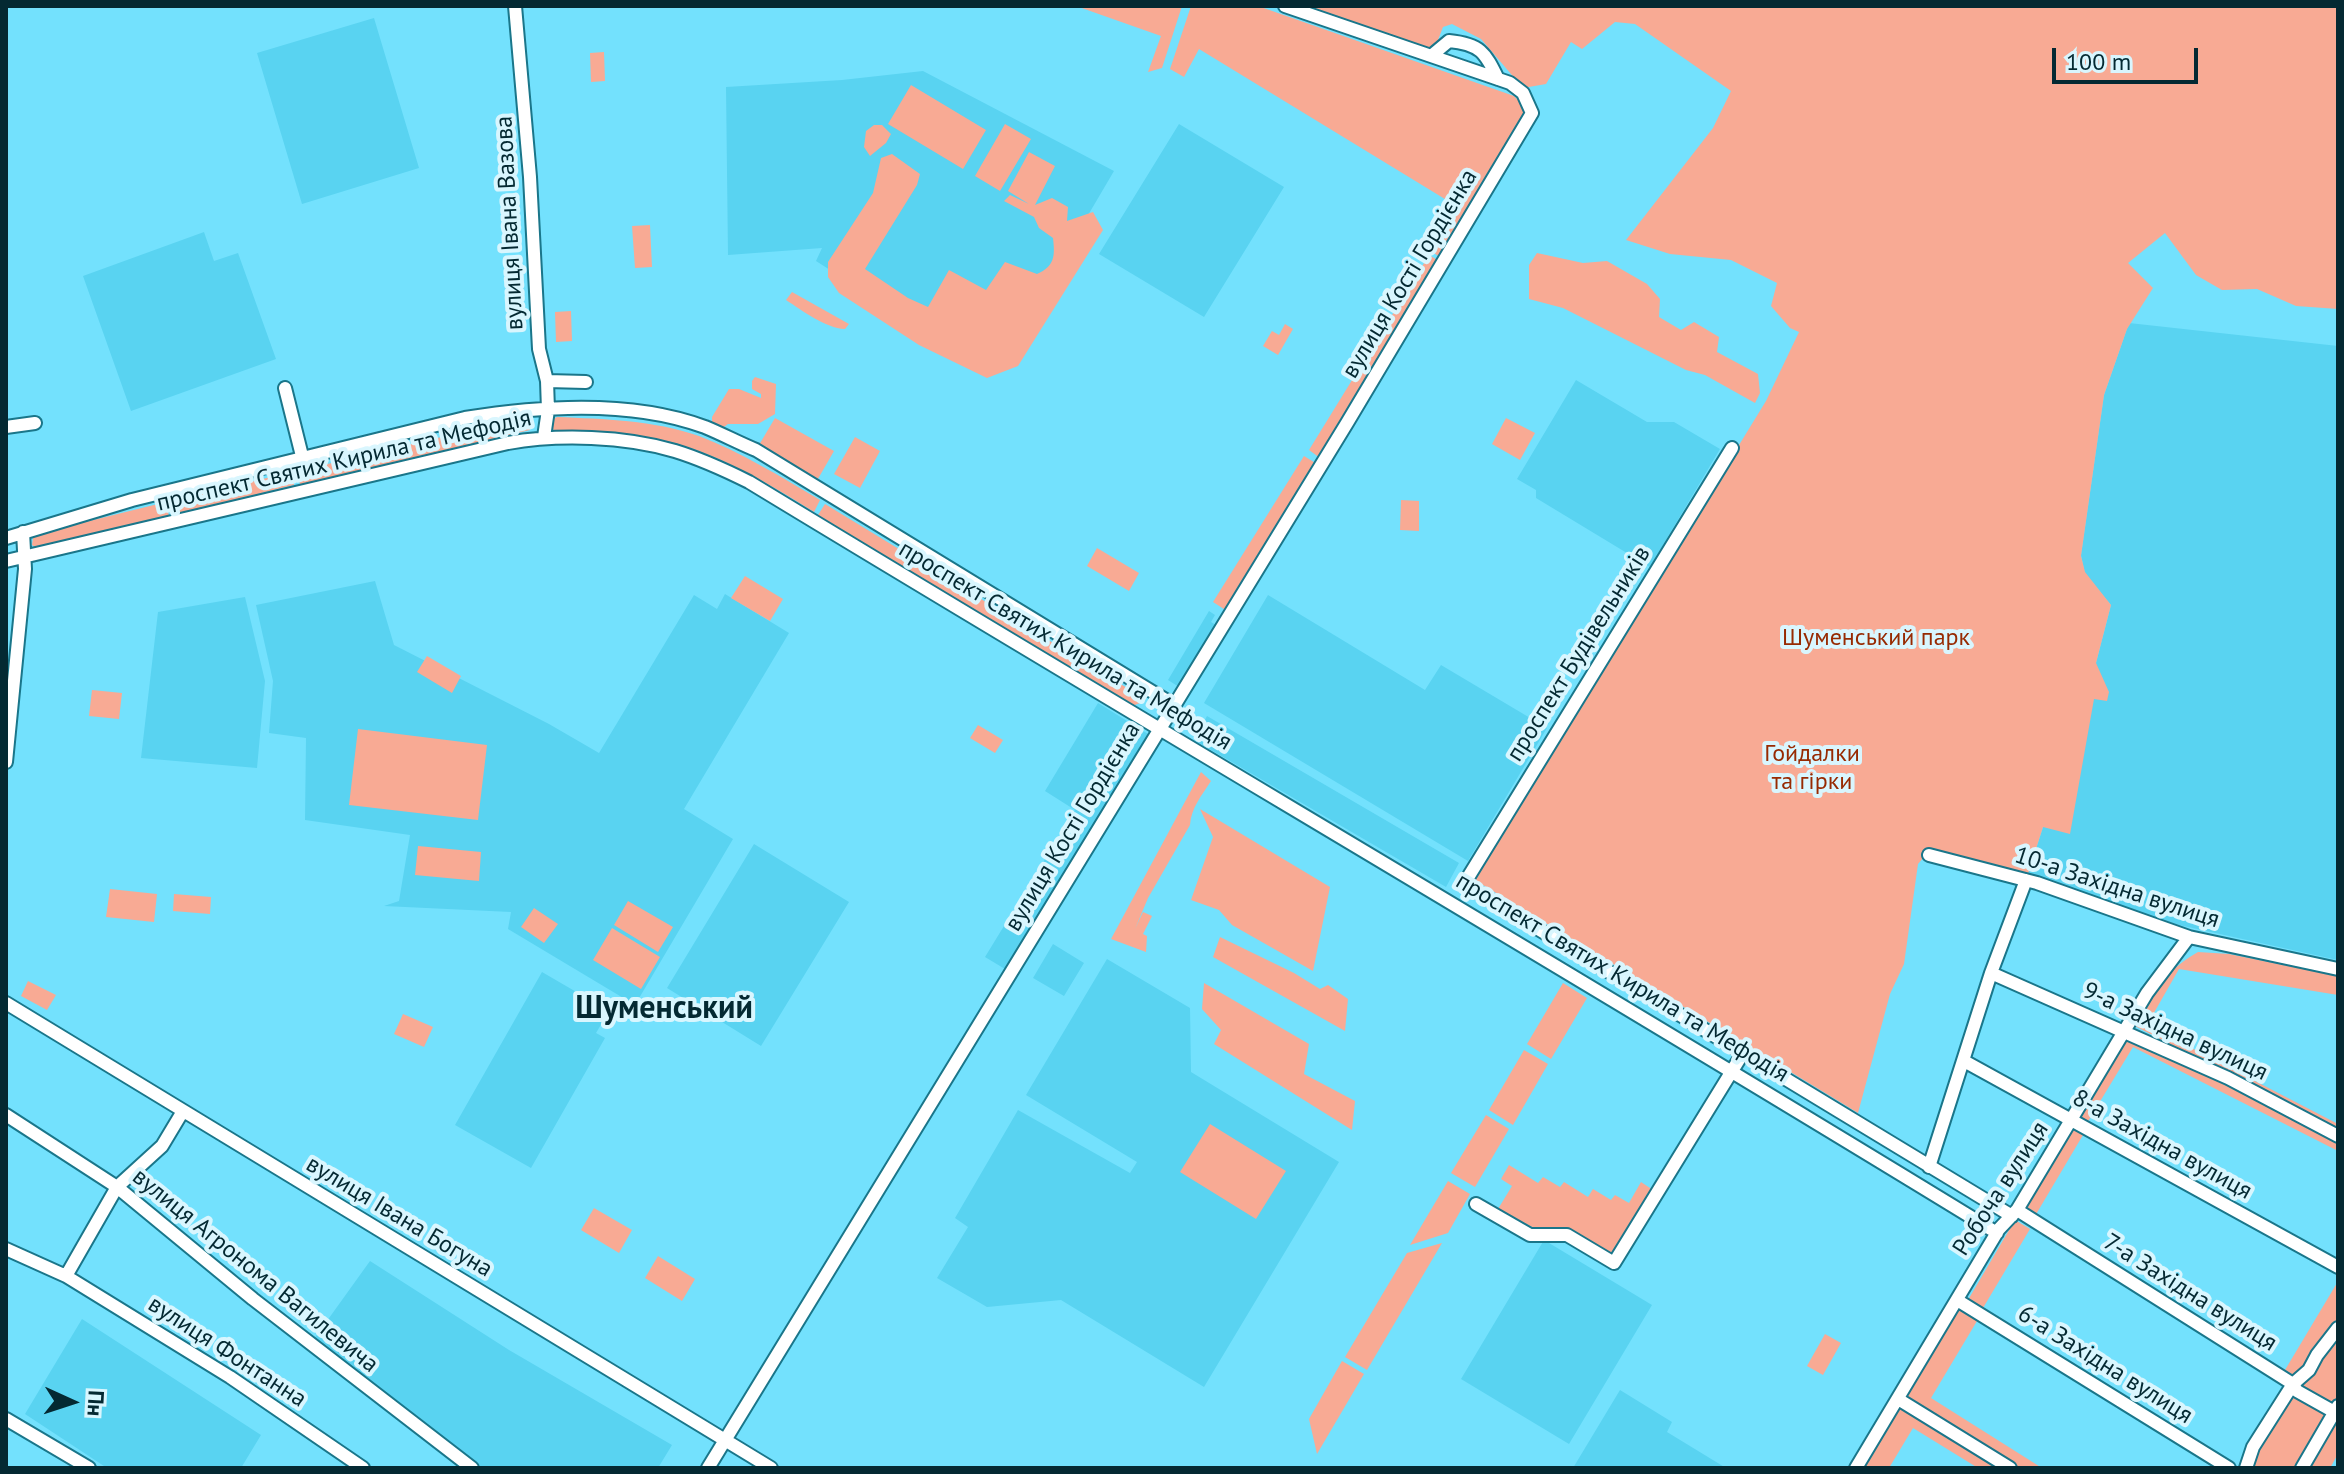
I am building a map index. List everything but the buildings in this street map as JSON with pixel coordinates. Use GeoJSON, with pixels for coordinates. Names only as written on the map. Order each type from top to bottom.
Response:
{"type":"FeatureCollection","features":[{"type":"Feature","properties":{"kind":"street","name":"вулиця Івана Вазова"},"geometry":{"type":"LineString","coordinates":[[515,6],[530,177],[539,349],[547,381],[548,410],[544,437]]}},
{"type":"Feature","properties":{"kind":"street"},"geometry":{"type":"LineString","coordinates":[[1285,6],[1498,79]]}},
{"type":"Feature","properties":{"kind":"street"},"geometry":{"type":"LineString","coordinates":[[1431,56],[1449,41],[1469,43],[1487,55],[1498,79]]}},
{"type":"Feature","properties":{"kind":"street","name":"вулиця Кості Гордієнка"},"geometry":{"type":"LineString","coordinates":[[708,1468],[1363,397],[1532,113],[1523,93],[1498,79]]}},
{"type":"Feature","properties":{"kind":"street"},"geometry":{"type":"LineString","coordinates":[[547,381],[586,382]]}},
{"type":"Feature","properties":{"kind":"street"},"geometry":{"type":"LineString","coordinates":[[285,388],[302,456]]}},
{"type":"Feature","properties":{"kind":"street","name":"проспект Святих Кирила та Мефодія"},"geometry":{"type":"LineString","coordinates":[[6,538],[112,505],[465,418],[514,410],[623,409],[703,426],[756,450],[1174,705]]}},
{"type":"Feature","properties":{"kind":"street"},"geometry":{"type":"LineString","coordinates":[[6,427],[35,423]]}},
{"type":"Feature","properties":{"kind":"street","name":"проспект Святих Кирила та Мефодія"},"geometry":{"type":"LineString","coordinates":[[6,561],[544,437],[629,443],[672,450],[722,468],[749,482],[1732,1070],[1997,1233]]}},
{"type":"Feature","properties":{"kind":"street","name":"проспект Будівельників"},"geometry":{"type":"LineString","coordinates":[[1464,884],[1732,448]]}},
{"type":"Feature","properties":{"kind":"street"},"geometry":{"type":"LineString","coordinates":[[6,762],[25,557],[23,532]]}},
{"type":"Feature","properties":{"kind":"street","name":"10-а Західна вулиця"},"geometry":{"type":"LineString","coordinates":[[1929,855],[2026,880],[2189,937],[2338,969]]}},
{"type":"Feature","properties":{"kind":"street"},"geometry":{"type":"LineString","coordinates":[[1929,1167],[1991,973],[2026,880]]}},
{"type":"Feature","properties":{"kind":"street","name":"7-а Західна вулиця"},"geometry":{"type":"LineString","coordinates":[[1464,884],[1929,1167],[2014,1213],[2293,1384],[2297,1391],[2337,1410]]}},
{"type":"Feature","properties":{"kind":"street","name":"Робоча вулиця"},"geometry":{"type":"LineString","coordinates":[[1856,1468],[1997,1233],[2014,1213],[2071,1122],[2147,993],[2189,937]]}},
{"type":"Feature","properties":{"kind":"street","name":"9-а Західна вулиця"},"geometry":{"type":"LineString","coordinates":[[1991,973],[2228,1078],[2338,1136]]}},
{"type":"Feature","properties":{"kind":"street","name":"вулиця Івана Богуна"},"geometry":{"type":"LineString","coordinates":[[6,1003],[771,1468]]}},
{"type":"Feature","properties":{"kind":"street"},"geometry":{"type":"LineString","coordinates":[[1476,1204],[1530,1235],[1567,1235],[1614,1263],[1743,1053]]}},
{"type":"Feature","properties":{"kind":"street","name":"8-а Західна вулиця"},"geometry":{"type":"LineString","coordinates":[[1964,1061],[2338,1267]]}},
{"type":"Feature","properties":{"kind":"street"},"geometry":{"type":"LineString","coordinates":[[66,1276],[117,1187],[162,1146],[183,1111]]}},
{"type":"Feature","properties":{"kind":"street","name":"вулиця Агронома Вагилевича"},"geometry":{"type":"LineString","coordinates":[[6,1115],[117,1187],[253,1299],[472,1468]]}},
{"type":"Feature","properties":{"kind":"street","name":"вулиця Фонтанна"},"geometry":{"type":"LineString","coordinates":[[6,1249],[66,1276],[230,1377],[363,1468]]}},
{"type":"Feature","properties":{"kind":"street","name":"6-а Західна вулиця"},"geometry":{"type":"LineString","coordinates":[[1957,1300],[2229,1468]]}},
{"type":"Feature","properties":{"kind":"street"},"geometry":{"type":"LineString","coordinates":[[2246,1468],[2253,1447],[2293,1384],[2309,1370],[2338,1328]]}},
{"type":"Feature","properties":{"kind":"street"},"geometry":{"type":"LineString","coordinates":[[1898,1399],[2010,1468]]}},
{"type":"Feature","properties":{"kind":"street"},"geometry":{"type":"LineString","coordinates":[[2302,1468],[2337,1410]]}},
{"type":"Feature","properties":{"kind":"street"},"geometry":{"type":"LineString","coordinates":[[6,1419],[89,1468]]}},
{"type":"Feature","properties":{"kind":"shaded area"},"geometry":{"type":"Polygon","coordinates":[[[374,18],[419,168],[302,204],[257,53],[374,18]]]}},
{"type":"Feature","properties":{"kind":"shaded area"},"geometry":{"type":"Polygon","coordinates":[[[923,71],[1114,171],[994,375],[816,261],[822,248],[728,255],[726,87],[842,80],[923,71]]]}},
{"type":"Feature","properties":{"kind":"shaded area"},"geometry":{"type":"Polygon","coordinates":[[[1179,124],[1284,187],[1204,317],[1099,254],[1179,124]]]}},
{"type":"Feature","properties":{"kind":"shaded area"},"geometry":{"type":"Polygon","coordinates":[[[204,232],[214,261],[238,253],[276,359],[131,411],[83,276],[204,232]]]}},
{"type":"Feature","properties":{"kind":"shaded area"},"geometry":{"type":"Polygon","coordinates":[[[2129,323],[2338,346],[2338,960],[2179,925],[2027,877],[2096,663],[2111,605],[2085,574],[2081,555],[2104,395],[2129,323]]]}},
{"type":"Feature","properties":{"kind":"shaded area"},"geometry":{"type":"Polygon","coordinates":[[[1576,380],[1647,422],[1674,422],[1720,449],[1650,567],[1536,498],[1536,490],[1517,479],[1576,380]]]}},
{"type":"Feature","properties":{"kind":"shaded area"},"geometry":{"type":"Polygon","coordinates":[[[375,581],[394,645],[599,753],[694,595],[717,609],[725,594],[789,633],[684,809],[733,839],[635,1005],[508,929],[511,912],[384,906],[399,901],[410,835],[305,820],[306,738],[269,733],[273,681],[256,605],[375,581]]]}},
{"type":"Feature","properties":{"kind":"shaded area"},"geometry":{"type":"Polygon","coordinates":[[[1268,595],[1425,690],[1441,665],[1547,728],[1468,861],[1204,703],[1268,595]]]}},
{"type":"Feature","properties":{"kind":"shaded area"},"geometry":{"type":"Polygon","coordinates":[[[245,597],[265,681],[257,768],[141,758],[158,612],[245,597]]]}},
{"type":"Feature","properties":{"kind":"shaded area"},"geometry":{"type":"Polygon","coordinates":[[[1209,611],[1215,615],[1211,622],[1216,625],[1179,687],[1168,680],[1209,611]]]}},
{"type":"Feature","properties":{"kind":"shaded area"},"geometry":{"type":"Polygon","coordinates":[[[1098,703],[1148,734],[1005,969],[985,957],[1075,810],[1045,791],[1098,703]]]}},
{"type":"Feature","properties":{"kind":"shaded area"},"geometry":{"type":"Polygon","coordinates":[[[1207,716],[1459,863],[1446,887],[1194,740],[1207,716]]]}},
{"type":"Feature","properties":{"kind":"shaded area"},"geometry":{"type":"Polygon","coordinates":[[[754,844],[849,902],[761,1046],[667,988],[754,844]]]}},
{"type":"Feature","properties":{"kind":"shaded area"},"geometry":{"type":"Polygon","coordinates":[[[1053,944],[1084,963],[1064,996],[1033,978],[1053,944]]]}},
{"type":"Feature","properties":{"kind":"shaded area"},"geometry":{"type":"Polygon","coordinates":[[[1107,959],[1190,1008],[1191,1072],[1339,1162],[1204,1387],[1061,1300],[987,1307],[937,1278],[968,1227],[955,1218],[1018,1110],[1130,1173],[1137,1162],[1026,1095],[1107,959]]]}},
{"type":"Feature","properties":{"kind":"shaded area"},"geometry":{"type":"Polygon","coordinates":[[[542,972],[609,1011],[596,1033],[605,1038],[531,1168],[455,1125],[542,972]]]}},
{"type":"Feature","properties":{"kind":"shaded area"},"geometry":{"type":"Polygon","coordinates":[[[1544,1240],[1652,1305],[1569,1444],[1461,1379],[1544,1240]]]}},
{"type":"Feature","properties":{"kind":"shaded area"},"geometry":{"type":"Polygon","coordinates":[[[370,1261],[509,1350],[672,1445],[658,1468],[479,1468],[314,1339],[370,1261]]]}},
{"type":"Feature","properties":{"kind":"shaded area"},"geometry":{"type":"Polygon","coordinates":[[[82,1319],[261,1435],[241,1468],[107,1468],[25,1414],[82,1319]]]}},
{"type":"Feature","properties":{"kind":"shaded area"},"geometry":{"type":"Polygon","coordinates":[[[1620,1390],[1672,1422],[1667,1432],[1726,1468],[1573,1468],[1620,1390]]]}},
{"type":"Feature","properties":{"kind":"green space"},"geometry":{"type":"Polygon","coordinates":[[[1076,6],[1182,6],[1162,68],[1148,72],[1161,36],[1076,6]]]}},
{"type":"Feature","properties":{"kind":"green space"},"geometry":{"type":"Polygon","coordinates":[[[1191,6],[1258,6],[1514,96],[1522,104],[1526,112],[1442,258],[1432,252],[1458,207],[1199,49],[1184,77],[1170,69],[1191,6]]]}},
{"type":"Feature","properties":{"kind":"green space","name":"Шуменський парк"},"geometry":{"type":"Polygon","coordinates":[[[1305,6],[2338,6],[2338,309],[2296,306],[2257,289],[2222,290],[2196,275],[2165,233],[2128,263],[2153,288],[2127,329],[2104,395],[2081,556],[2085,572],[2111,605],[2096,663],[2109,692],[2107,701],[2094,699],[2070,834],[2043,827],[2027,877],[1934,853],[1935,848],[1918,864],[1904,964],[1890,994],[1858,1113],[1473,879],[1766,401],[1799,332],[1790,328],[1771,306],[1777,283],[1731,260],[1670,254],[1626,240],[1713,128],[1731,91],[1635,24],[1615,22],[1582,49],[1571,42],[1546,84],[1523,88],[1481,39],[1452,24],[1443,27],[1430,50],[1305,6]]]}},
{"type":"Feature","properties":{"kind":"green space"},"geometry":{"type":"Polygon","coordinates":[[[604,52],[605,81],[591,82],[590,53],[604,52]]]}},
{"type":"Feature","properties":{"kind":"green space"},"geometry":{"type":"Polygon","coordinates":[[[911,85],[986,130],[963,169],[888,124],[911,85]]]}},
{"type":"Feature","properties":{"kind":"green space"},"geometry":{"type":"Polygon","coordinates":[[[1005,124],[1031,139],[1000,191],[975,176],[1005,124]]]}},
{"type":"Feature","properties":{"kind":"green space"},"geometry":{"type":"Polygon","coordinates":[[[874,125],[882,125],[891,134],[886,143],[870,156],[864,147],[866,131],[874,125]]]}},
{"type":"Feature","properties":{"kind":"green space"},"geometry":{"type":"Polygon","coordinates":[[[1029,152],[1055,166],[1035,205],[1052,198],[1068,207],[1067,221],[1093,212],[1103,230],[1018,366],[987,378],[919,345],[839,293],[828,277],[828,262],[873,193],[881,158],[892,154],[920,174],[917,185],[865,269],[908,298],[928,307],[949,270],[986,290],[1005,262],[1037,274],[1043,271],[1052,260],[1053,238],[1039,228],[1034,217],[1004,201],[1010,195],[1029,204],[1008,191],[1029,152]]]}},
{"type":"Feature","properties":{"kind":"green space"},"geometry":{"type":"Polygon","coordinates":[[[650,225],[652,267],[635,268],[632,226],[650,225]]]}},
{"type":"Feature","properties":{"kind":"green space"},"geometry":{"type":"Polygon","coordinates":[[[1537,253],[1583,263],[1607,261],[1647,284],[1660,299],[1659,317],[1681,330],[1694,322],[1719,337],[1717,352],[1758,374],[1760,393],[1755,403],[1705,375],[1686,370],[1563,308],[1529,299],[1529,265],[1537,253]]]}},
{"type":"Feature","properties":{"kind":"green space"},"geometry":{"type":"Polygon","coordinates":[[[1429,255],[1441,262],[1320,458],[1309,450],[1429,255]]]}},
{"type":"Feature","properties":{"kind":"green space"},"geometry":{"type":"Polygon","coordinates":[[[792,292],[849,324],[845,329],[837,328],[814,318],[786,300],[792,292]]]}},
{"type":"Feature","properties":{"kind":"green space"},"geometry":{"type":"Polygon","coordinates":[[[571,311],[572,341],[556,342],[555,312],[571,311]]]}},
{"type":"Feature","properties":{"kind":"green space"},"geometry":{"type":"Polygon","coordinates":[[[1285,324],[1293,329],[1278,355],[1263,346],[1272,331],[1279,335],[1285,324]]]}},
{"type":"Feature","properties":{"kind":"green space"},"geometry":{"type":"Polygon","coordinates":[[[755,377],[776,384],[775,414],[758,424],[728,424],[721,429],[712,425],[712,417],[729,389],[739,389],[761,398],[761,394],[752,389],[755,377]]]}},
{"type":"Feature","properties":{"kind":"green space"},"geometry":{"type":"Polygon","coordinates":[[[557,417],[646,423],[699,436],[745,457],[820,500],[814,512],[727,463],[671,442],[628,435],[554,430],[549,425],[557,417]]]}},
{"type":"Feature","properties":{"kind":"green space"},"geometry":{"type":"Polygon","coordinates":[[[775,418],[834,451],[815,484],[756,450],[775,418]]]}},
{"type":"Feature","properties":{"kind":"green space"},"geometry":{"type":"Polygon","coordinates":[[[1506,418],[1535,433],[1520,460],[1492,444],[1506,418]]]}},
{"type":"Feature","properties":{"kind":"green space"},"geometry":{"type":"Polygon","coordinates":[[[509,421],[527,422],[530,430],[300,485],[298,471],[509,421]]]}},
{"type":"Feature","properties":{"kind":"green space"},"geometry":{"type":"Polygon","coordinates":[[[855,437],[880,451],[860,488],[834,474],[855,437]]]}},
{"type":"Feature","properties":{"kind":"green space"},"geometry":{"type":"Polygon","coordinates":[[[1304,456],[1317,464],[1227,611],[1213,602],[1304,456]]]}},
{"type":"Feature","properties":{"kind":"green space"},"geometry":{"type":"Polygon","coordinates":[[[291,472],[294,485],[177,514],[173,501],[291,472]]]}},
{"type":"Feature","properties":{"kind":"green space"},"geometry":{"type":"Polygon","coordinates":[[[1401,500],[1419,501],[1419,531],[1400,530],[1401,500]]]}},
{"type":"Feature","properties":{"kind":"green space"},"geometry":{"type":"Polygon","coordinates":[[[166,502],[169,516],[37,548],[32,545],[37,534],[166,502]]]}},
{"type":"Feature","properties":{"kind":"green space"},"geometry":{"type":"Polygon","coordinates":[[[825,504],[1137,694],[1140,703],[1132,706],[818,515],[825,504]]]}},
{"type":"Feature","properties":{"kind":"green space"},"geometry":{"type":"Polygon","coordinates":[[[1097,548],[1139,573],[1129,591],[1087,566],[1097,548]]]}},
{"type":"Feature","properties":{"kind":"green space"},"geometry":{"type":"Polygon","coordinates":[[[745,576],[783,599],[770,621],[731,598],[745,576]]]}},
{"type":"Feature","properties":{"kind":"green space"},"geometry":{"type":"Polygon","coordinates":[[[427,656],[461,676],[452,693],[417,672],[427,656]]]}},
{"type":"Feature","properties":{"kind":"green space"},"geometry":{"type":"Polygon","coordinates":[[[92,690],[122,693],[119,719],[89,716],[92,690]]]}},
{"type":"Feature","properties":{"kind":"green space"},"geometry":{"type":"Polygon","coordinates":[[[978,725],[1003,740],[995,753],[970,738],[978,725]]]}},
{"type":"Feature","properties":{"kind":"green space"},"geometry":{"type":"Polygon","coordinates":[[[358,729],[487,745],[478,820],[349,805],[358,729]]]}},
{"type":"Feature","properties":{"kind":"green space"},"geometry":{"type":"Polygon","coordinates":[[[1201,772],[1211,781],[1148,898],[1135,929],[1143,912],[1152,916],[1143,934],[1147,936],[1146,952],[1111,939],[1201,772]]]}},
{"type":"Feature","properties":{"kind":"green space"},"geometry":{"type":"Polygon","coordinates":[[[1200,809],[1330,887],[1313,971],[1232,925],[1219,910],[1191,900],[1213,837],[1200,809]]]}},
{"type":"Feature","properties":{"kind":"green space"},"geometry":{"type":"Polygon","coordinates":[[[418,846],[481,852],[479,881],[415,875],[418,846]]]}},
{"type":"Feature","properties":{"kind":"green space"},"geometry":{"type":"Polygon","coordinates":[[[110,889],[157,894],[154,922],[106,917],[110,889]]]}},
{"type":"Feature","properties":{"kind":"green space"},"geometry":{"type":"Polygon","coordinates":[[[174,894],[211,897],[210,914],[173,911],[174,894]]]}},
{"type":"Feature","properties":{"kind":"green space"},"geometry":{"type":"Polygon","coordinates":[[[628,901],[673,927],[658,952],[614,925],[628,901]]]}},
{"type":"Feature","properties":{"kind":"green space"},"geometry":{"type":"Polygon","coordinates":[[[534,908],[558,924],[544,943],[521,927],[534,908]]]}},
{"type":"Feature","properties":{"kind":"green space"},"geometry":{"type":"Polygon","coordinates":[[[612,928],[660,957],[641,989],[593,960],[612,928]]]}},
{"type":"Feature","properties":{"kind":"green space"},"geometry":{"type":"Polygon","coordinates":[[[1220,937],[1320,989],[1328,985],[1348,999],[1345,1031],[1213,957],[1220,937]]]}},
{"type":"Feature","properties":{"kind":"green space"},"geometry":{"type":"Polygon","coordinates":[[[2198,952],[2229,954],[2338,976],[2338,995],[2179,969],[2147,1025],[2338,1124],[2338,1131],[2133,1025],[2160,984],[2198,952]]]}},
{"type":"Feature","properties":{"kind":"green space"},"geometry":{"type":"Polygon","coordinates":[[[28,981],[56,995],[47,1010],[21,996],[28,981]]]}},
{"type":"Feature","properties":{"kind":"green space"},"geometry":{"type":"Polygon","coordinates":[[[1204,983],[1309,1044],[1304,1074],[1355,1101],[1352,1130],[1214,1044],[1221,1030],[1202,1009],[1204,983]]]}},
{"type":"Feature","properties":{"kind":"green space"},"geometry":{"type":"Polygon","coordinates":[[[1563,983],[1587,998],[1551,1059],[1527,1044],[1563,983]]]}},
{"type":"Feature","properties":{"kind":"green space"},"geometry":{"type":"Polygon","coordinates":[[[403,1014],[433,1027],[424,1047],[394,1034],[403,1014]]]}},
{"type":"Feature","properties":{"kind":"green space"},"geometry":{"type":"Polygon","coordinates":[[[2126,1039],[2135,1039],[2338,1143],[2338,1151],[2133,1047],[2087,1123],[2078,1117],[2126,1039]]]}},
{"type":"Feature","properties":{"kind":"green space"},"geometry":{"type":"Polygon","coordinates":[[[1524,1050],[1548,1064],[1513,1125],[1489,1110],[1524,1050]]]}},
{"type":"Feature","properties":{"kind":"green space"},"geometry":{"type":"Polygon","coordinates":[[[1486,1115],[1509,1129],[1475,1187],[1451,1173],[1486,1115]]]}},
{"type":"Feature","properties":{"kind":"green space"},"geometry":{"type":"Polygon","coordinates":[[[1210,1124],[1286,1171],[1256,1219],[1180,1172],[1210,1124]]]}},
{"type":"Feature","properties":{"kind":"green space"},"geometry":{"type":"Polygon","coordinates":[[[2072,1129],[2083,1135],[2035,1216],[2025,1210],[2072,1129]]]}},
{"type":"Feature","properties":{"kind":"green space"},"geometry":{"type":"Polygon","coordinates":[[[1509,1165],[1538,1183],[1543,1177],[1560,1187],[1564,1182],[1588,1197],[1593,1189],[1611,1200],[1615,1195],[1629,1203],[1641,1182],[1653,1190],[1612,1256],[1566,1228],[1534,1228],[1498,1209],[1512,1186],[1501,1179],[1509,1165]]]}},
{"type":"Feature","properties":{"kind":"green space"},"geometry":{"type":"Polygon","coordinates":[[[1448,1181],[1470,1194],[1448,1233],[1410,1245],[1448,1181]]]}},
{"type":"Feature","properties":{"kind":"green space"},"geometry":{"type":"Polygon","coordinates":[[[594,1208],[632,1230],[619,1253],[581,1230],[594,1208]]]}},
{"type":"Feature","properties":{"kind":"green space"},"geometry":{"type":"Polygon","coordinates":[[[2015,1220],[2030,1229],[1983,1308],[1968,1300],[2015,1220]]]}},
{"type":"Feature","properties":{"kind":"green space"},"geometry":{"type":"Polygon","coordinates":[[[1442,1243],[1367,1370],[1345,1357],[1407,1253],[1442,1243]]]}},
{"type":"Feature","properties":{"kind":"green space"},"geometry":{"type":"Polygon","coordinates":[[[658,1256],[695,1279],[682,1301],[645,1278],[658,1256]]]}},
{"type":"Feature","properties":{"kind":"green space"},"geometry":{"type":"Polygon","coordinates":[[[2337,1283],[2336,1327],[2305,1369],[2295,1376],[2285,1370],[2337,1283]]]}},
{"type":"Feature","properties":{"kind":"green space"},"geometry":{"type":"Polygon","coordinates":[[[1959,1310],[1977,1321],[1931,1398],[2042,1468],[2019,1468],[1908,1400],[1907,1394],[1959,1310]]]}},
{"type":"Feature","properties":{"kind":"green space"},"geometry":{"type":"Polygon","coordinates":[[[2338,1332],[2338,1401],[2334,1408],[2297,1384],[2338,1332]]]}},
{"type":"Feature","properties":{"kind":"green space"},"geometry":{"type":"Polygon","coordinates":[[[1825,1334],[1841,1343],[1823,1375],[1807,1366],[1825,1334]]]}},
{"type":"Feature","properties":{"kind":"green space"},"geometry":{"type":"Polygon","coordinates":[[[1342,1361],[1364,1374],[1317,1454],[1309,1419],[1342,1361]]]}},
{"type":"Feature","properties":{"kind":"green space"},"geometry":{"type":"Polygon","coordinates":[[[2294,1392],[2330,1414],[2298,1468],[2249,1468],[2256,1449],[2294,1392]]]}},
{"type":"Feature","properties":{"kind":"green space"},"geometry":{"type":"Polygon","coordinates":[[[1900,1407],[1999,1468],[1978,1468],[1913,1428],[1889,1468],[1859,1468],[1895,1409],[1900,1407]]]}},
{"type":"Feature","properties":{"kind":"green space"},"geometry":{"type":"Polygon","coordinates":[[[2336,1417],[2338,1454],[2330,1468],[2306,1468],[2336,1417]]]}},
{"type":"Feature","properties":{"kind":"district","name":"Шуменський"},"geometry":{"type":"Point","coordinates":[664,1009]}},
{"type":"Feature","properties":{"kind":"park label","name":"Гойдалки та гірки"},"geometry":{"type":"Point","coordinates":[1812,768]}}]}
